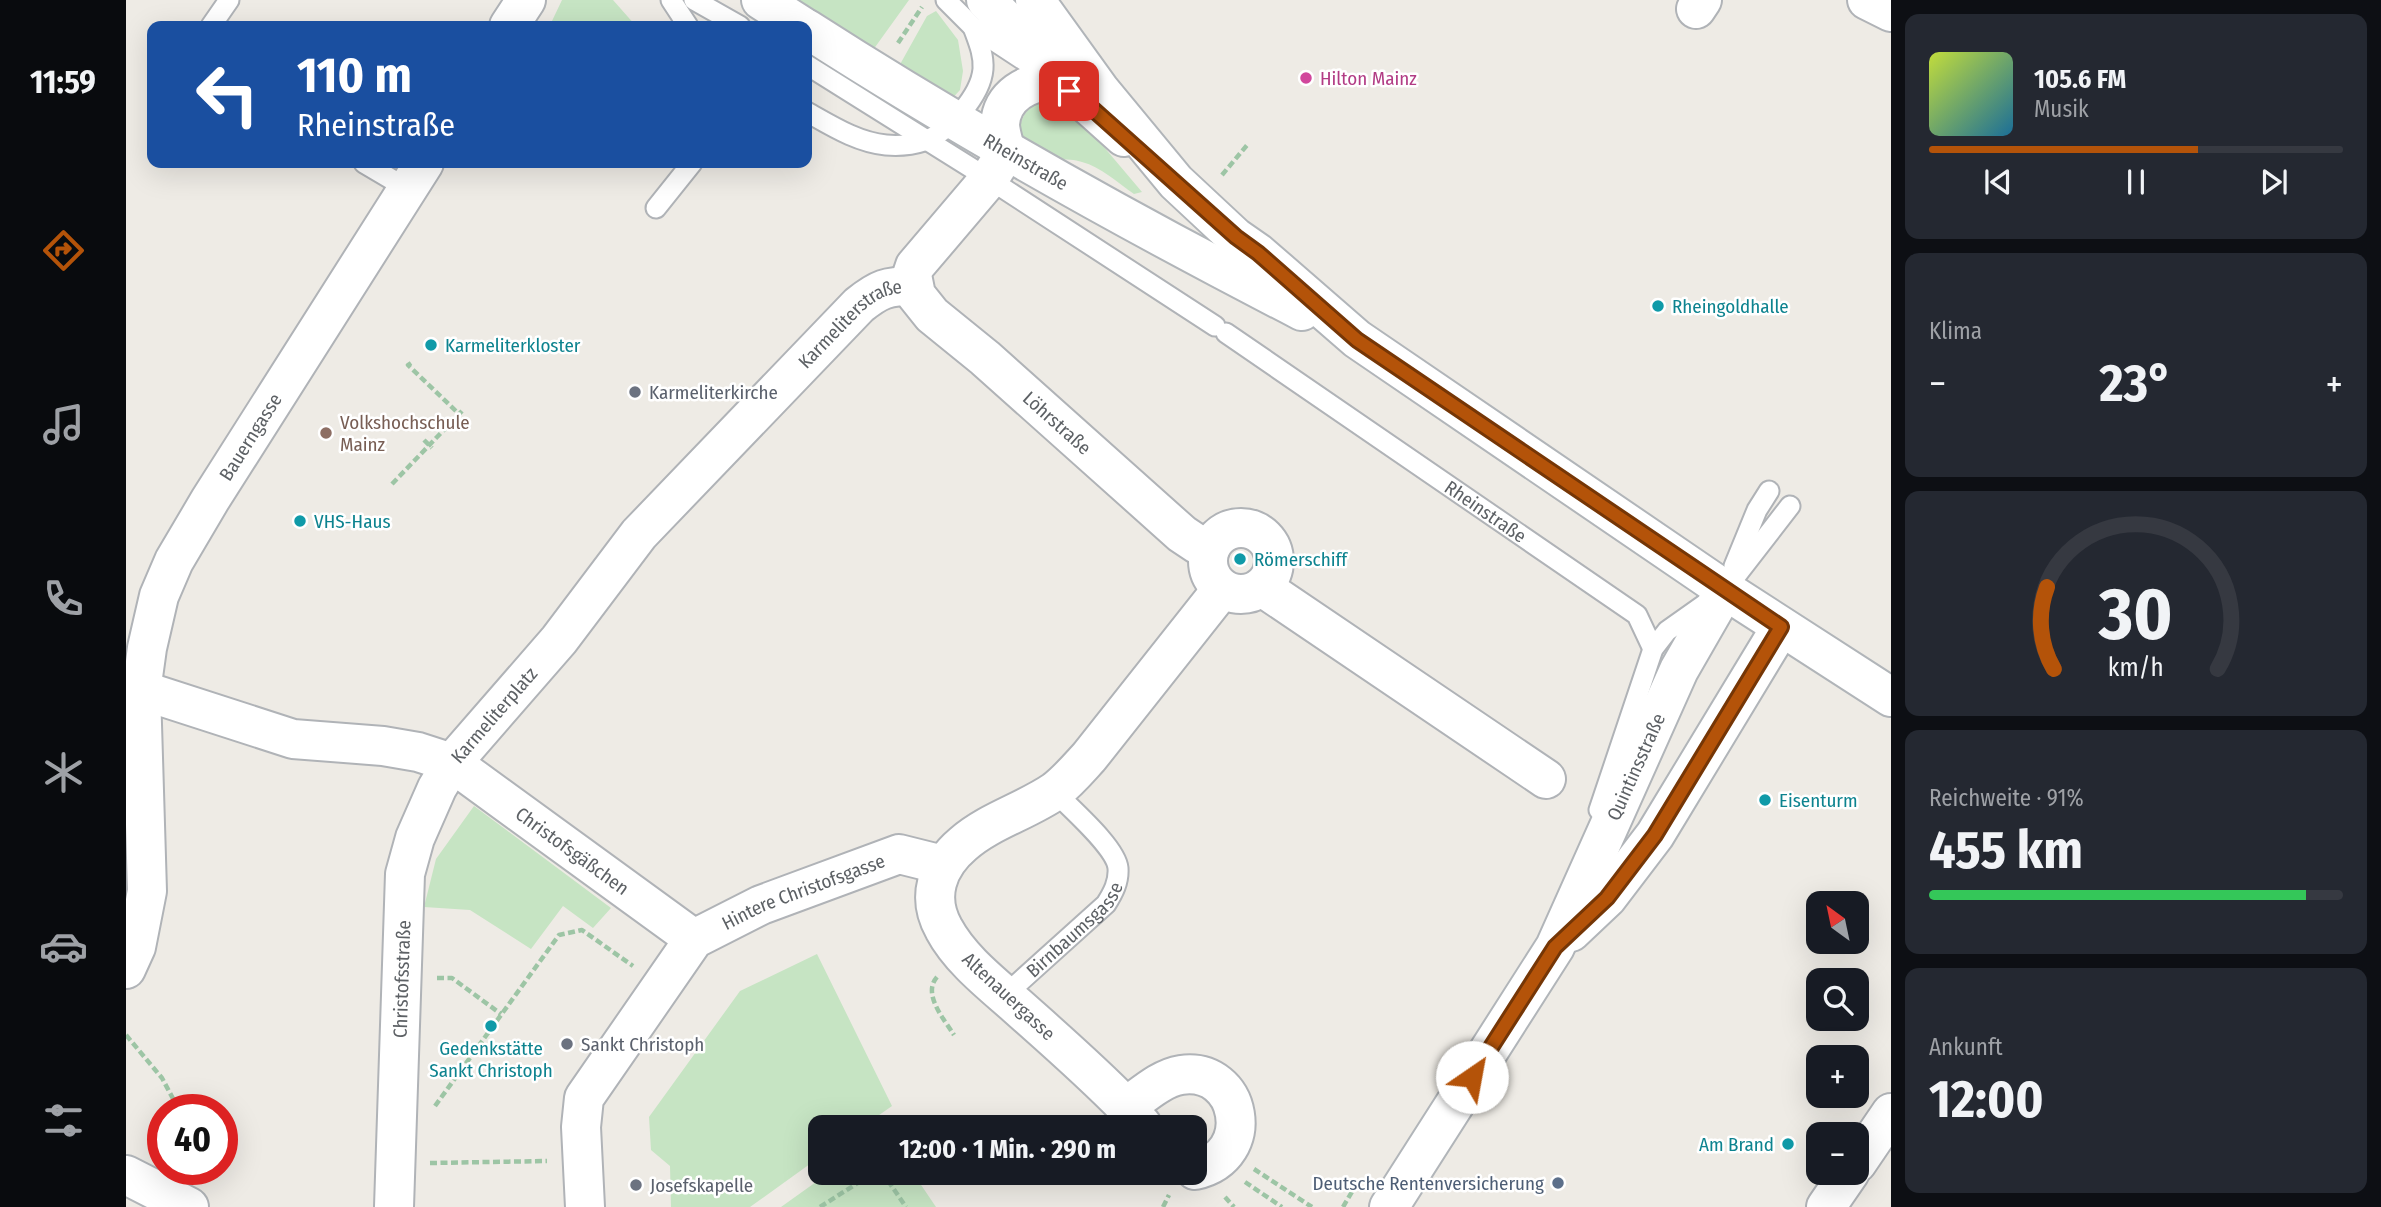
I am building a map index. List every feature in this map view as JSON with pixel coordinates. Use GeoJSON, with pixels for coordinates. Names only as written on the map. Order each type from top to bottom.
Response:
{"type":"FeatureCollection","features":[{"type":"Feature","properties":{"kind":"street"},"geometry":{"type":"LineString","coordinates":[[512,21],[526,0]]}},
{"type":"Feature","properties":{"kind":"street"},"geometry":{"type":"LineString","coordinates":[[761,0],[794,21]]}},
{"type":"Feature","properties":{"kind":"street","name":"Rheinstraße"},"geometry":{"type":"LineString","coordinates":[[1035,0],[1100,90],[1176,182]]}},
{"type":"Feature","properties":{"kind":"street"},"geometry":{"type":"LineString","coordinates":[[979,14],[1025,39],[1100,90]]}},
{"type":"Feature","properties":{"kind":"street","name":"Rheinstraße"},"geometry":{"type":"LineString","coordinates":[[812,33],[939,131],[997,166],[1195,256],[1357,340],[1725,590],[1891,697]]}},
{"type":"Feature","properties":{"kind":"street"},"geometry":{"type":"LineString","coordinates":[[997,166],[1000,123],[1009,100],[1026,86],[1052,79]]}},
{"type":"Feature","properties":{"kind":"street","name":"Rheinstraße"},"geometry":{"type":"LineString","coordinates":[[1052,79],[1086,103],[1236,237],[1357,340]]}},
{"type":"Feature","properties":{"kind":"street","name":"Karmeliterstraße"},"geometry":{"type":"LineString","coordinates":[[559,640],[639,534],[842,322],[876,291],[890,286],[913,286],[912,275],[920,257],[997,166]]}},
{"type":"Feature","properties":{"kind":"street","name":"Bauerngasse"},"geometry":{"type":"LineString","coordinates":[[126,968],[136,947],[147,891],[134,736],[134,688],[159,596],[174,561],[210,500],[416,176]]}},
{"type":"Feature","properties":{"kind":"street","name":"Löhrstraße"},"geometry":{"type":"LineString","coordinates":[[913,286],[916,295],[932,315],[985,358],[1182,534],[1210,549]]}},
{"type":"Feature","properties":{"kind":"street"},"geometry":{"type":"LineString","coordinates":[[1246,528],[1256,531],[1272,547],[1275,558],[1270,579],[1253,593],[1242,594],[1222,589],[1209,571],[1210,549],[1224,533],[1246,528]]}},
{"type":"Feature","properties":{"kind":"street"},"geometry":{"type":"LineString","coordinates":[[1262,587],[1546,779]]}},
{"type":"Feature","properties":{"kind":"street"},"geometry":{"type":"LineString","coordinates":[[943,865],[964,842],[1054,791],[1089,757],[1222,589]]}},
{"type":"Feature","properties":{"kind":"street","name":"Quintinsstraße"},"geometry":{"type":"LineString","coordinates":[[1390,1207],[1555,947],[1679,670],[1725,590]]}},
{"type":"Feature","properties":{"kind":"street","name":"Quintinsstraße"},"geometry":{"type":"LineString","coordinates":[[1555,947],[1607,898],[1655,835],[1781,627]]}},
{"type":"Feature","properties":{"kind":"street","name":"Karmeliterplatz"},"geometry":{"type":"LineString","coordinates":[[134,688],[293,739],[395,748],[452,763],[559,640]]}},
{"type":"Feature","properties":{"kind":"street","name":"Christofsgäßchen"},"geometry":{"type":"LineString","coordinates":[[452,763],[694,939]]}},
{"type":"Feature","properties":{"kind":"street","name":"Christofsstraße"},"geometry":{"type":"LineString","coordinates":[[394,1207],[405,874],[415,838],[437,788],[452,763]]}},
{"type":"Feature","properties":{"kind":"street","name":"Hintere Christofsgasse"},"geometry":{"type":"LineString","coordinates":[[585,1207],[581,1126],[584,1098],[694,939],[761,905],[899,854],[943,865]]}},
{"type":"Feature","properties":{"kind":"street","name":"Altenauergasse"},"geometry":{"type":"LineString","coordinates":[[943,865],[935,885],[935,897],[943,928],[970,962],[1092,1073],[1133,1115]]}},
{"type":"Feature","properties":{"kind":"street","name":"Altenauergasse"},"geometry":{"type":"LineString","coordinates":[[1137,1115],[1166,1081],[1181,1075],[1212,1081],[1225,1091],[1233,1104],[1237,1120],[1235,1136],[1221,1167]]}},
{"type":"Feature","properties":{"kind":"street"},"geometry":{"type":"LineString","coordinates":[[1869,1145],[1891,1113]]}},
{"type":"Feature","properties":{"kind":"street"},"geometry":{"type":"LineString","coordinates":[[129,1185],[189,1207]]}},
{"type":"Feature","properties":{"kind":"street"},"geometry":{"type":"LineString","coordinates":[[1826,1207],[1841,1185]]}},
{"type":"Feature","properties":{"kind":"lane"},"geometry":{"type":"LineString","coordinates":[[214,21],[229,0]]}},
{"type":"Feature","properties":{"kind":"lane"},"geometry":{"type":"LineString","coordinates":[[671,0],[685,21]]}},
{"type":"Feature","properties":{"kind":"lane"},"geometry":{"type":"LineString","coordinates":[[694,0],[731,21]]}},
{"type":"Feature","properties":{"kind":"lane","name":"Rheinstraße"},"geometry":{"type":"LineString","coordinates":[[946,0],[979,14],[1052,79]]}},
{"type":"Feature","properties":{"kind":"lane","name":"Rheinstraße"},"geometry":{"type":"LineString","coordinates":[[812,68],[939,131],[971,100],[983,71],[979,14]]}},
{"type":"Feature","properties":{"kind":"lane"},"geometry":{"type":"LineString","coordinates":[[812,115],[864,141],[888,145],[939,131]]}},
{"type":"Feature","properties":{"kind":"lane","name":"Rheinstraße"},"geometry":{"type":"LineString","coordinates":[[997,166],[1221,329],[1637,615],[1653,649]]}},
{"type":"Feature","properties":{"kind":"lane"},"geometry":{"type":"LineString","coordinates":[[384,168],[416,176]]}},
{"type":"Feature","properties":{"kind":"lane"},"geometry":{"type":"LineString","coordinates":[[656,208],[688,168]]}},
{"type":"Feature","properties":{"kind":"lane"},"geometry":{"type":"LineString","coordinates":[[1725,590],[1750,525],[1769,491]]}},
{"type":"Feature","properties":{"kind":"lane"},"geometry":{"type":"LineString","coordinates":[[1653,649],[1667,631],[1725,590],[1790,506]]}},
{"type":"Feature","properties":{"kind":"lane","name":"Quintinsstraße"},"geometry":{"type":"LineString","coordinates":[[1555,947],[1608,778],[1653,649]]}},
{"type":"Feature","properties":{"kind":"lane","name":"Birnbaumsgasse"},"geometry":{"type":"LineString","coordinates":[[1004,995],[1106,904],[1116,887],[1118,866],[1110,848],[1054,791]]}},
{"type":"Feature","properties":{"kind":"path"},"geometry":{"type":"LineString","coordinates":[[890,54],[927,0]]}},
{"type":"Feature","properties":{"kind":"path"},"geometry":{"type":"LineString","coordinates":[[1222,175],[1248,144]]}},
{"type":"Feature","properties":{"kind":"path"},"geometry":{"type":"LineString","coordinates":[[392,484],[460,413],[408,365],[411,363]]}},
{"type":"Feature","properties":{"kind":"path"},"geometry":{"type":"LineString","coordinates":[[398,1123],[422,1123],[559,935],[582,930],[662,986]]}},
{"type":"Feature","properties":{"kind":"path"},"geometry":{"type":"LineString","coordinates":[[401,977],[452,978],[501,1014]]}},
{"type":"Feature","properties":{"kind":"path"},"geometry":{"type":"LineString","coordinates":[[126,1035],[162,1078],[170,1094]]}},
{"type":"Feature","properties":{"kind":"path"},"geometry":{"type":"LineString","coordinates":[[396,1163],[583,1160]]}},
{"type":"Feature","properties":{"kind":"path"},"geometry":{"type":"LineString","coordinates":[[1221,1167],[1273,1205],[1282,1207]]}},
{"type":"Feature","properties":{"kind":"path"},"geometry":{"type":"LineString","coordinates":[[1221,1167],[1312,1207]]}},
{"type":"Feature","properties":{"kind":"path"},"geometry":{"type":"LineString","coordinates":[[820,1207],[855,1185]]}},
{"type":"Feature","properties":{"kind":"path"},"geometry":{"type":"LineString","coordinates":[[891,1185],[906,1207]]}},
{"type":"Feature","properties":{"kind":"green space"},"geometry":{"type":"Polygon","coordinates":[[[562,0],[613,0],[632,21],[552,21],[562,0]]]}},
{"type":"Feature","properties":{"kind":"green space"},"geometry":{"type":"Polygon","coordinates":[[[784,0],[909,0],[873,50],[784,0]]]}},
{"type":"Feature","properties":{"kind":"green space"},"geometry":{"type":"Polygon","coordinates":[[[936,11],[958,40],[963,71],[960,90],[948,103],[898,68],[927,16],[936,11]]]}},
{"type":"Feature","properties":{"kind":"green space"},"geometry":{"type":"Polygon","coordinates":[[[1052,99],[1076,114],[1142,192],[1134,194],[1089,164],[1038,156],[1027,149],[1020,128],[1025,115],[1038,103],[1052,99]]]}},
{"type":"Feature","properties":{"kind":"green space"},"geometry":{"type":"Polygon","coordinates":[[[474,806],[611,908],[593,928],[563,906],[531,949],[470,910],[424,907],[436,859],[474,806]]]}},
{"type":"Feature","properties":{"kind":"green space"},"geometry":{"type":"Polygon","coordinates":[[[817,954],[892,1106],[879,1115],[808,1115],[808,1165],[750,1207],[671,1207],[670,1166],[651,1150],[649,1117],[740,991],[817,954]]]}},
{"type":"Feature","properties":{"kind":"green space"},"geometry":{"type":"Polygon","coordinates":[[[812,1185],[921,1185],[936,1207],[781,1207],[812,1185]]]}},
{"type":"Feature","properties":{"kind":"place","name":"Hilton Mainz"},"geometry":{"type":"Point","coordinates":[1306,78]}},
{"type":"Feature","properties":{"kind":"place","name":"Rheingoldhalle"},"geometry":{"type":"Point","coordinates":[1658,306]}},
{"type":"Feature","properties":{"kind":"place","name":"Karmeliterkloster"},"geometry":{"type":"Point","coordinates":[431,345]}},
{"type":"Feature","properties":{"kind":"place","name":"Karmeliterkirche"},"geometry":{"type":"Point","coordinates":[635,392]}},
{"type":"Feature","properties":{"kind":"place","name":"Volkshochschule Mainz"},"geometry":{"type":"Point","coordinates":[326,433]}},
{"type":"Feature","properties":{"kind":"place","name":"VHS-Haus"},"geometry":{"type":"Point","coordinates":[300,521]}},
{"type":"Feature","properties":{"kind":"place","name":"Römerschiff"},"geometry":{"type":"Point","coordinates":[1240,559]}},
{"type":"Feature","properties":{"kind":"place","name":"Eisenturm"},"geometry":{"type":"Point","coordinates":[1765,800]}},
{"type":"Feature","properties":{"kind":"place","name":"Gedenkstätte Sankt Christoph"},"geometry":{"type":"Point","coordinates":[491,1026]}},
{"type":"Feature","properties":{"kind":"place","name":"Sankt Christoph"},"geometry":{"type":"Point","coordinates":[567,1044]}},
{"type":"Feature","properties":{"kind":"place","name":"Am Brand"},"geometry":{"type":"Point","coordinates":[1788,1144]}},
{"type":"Feature","properties":{"kind":"place","name":"Deutsche Rentenversicherung"},"geometry":{"type":"Point","coordinates":[1558,1183]}},
{"type":"Feature","properties":{"kind":"place","name":"Josefskapelle"},"geometry":{"type":"Point","coordinates":[636,1185]}},
{"type":"Feature","properties":{"kind":"route"},"geometry":{"type":"LineString","coordinates":[[1069,91],[1357,340],[1781,627],[1655,835],[1607,898],[1555,947],[1472,1077]]}}]}
